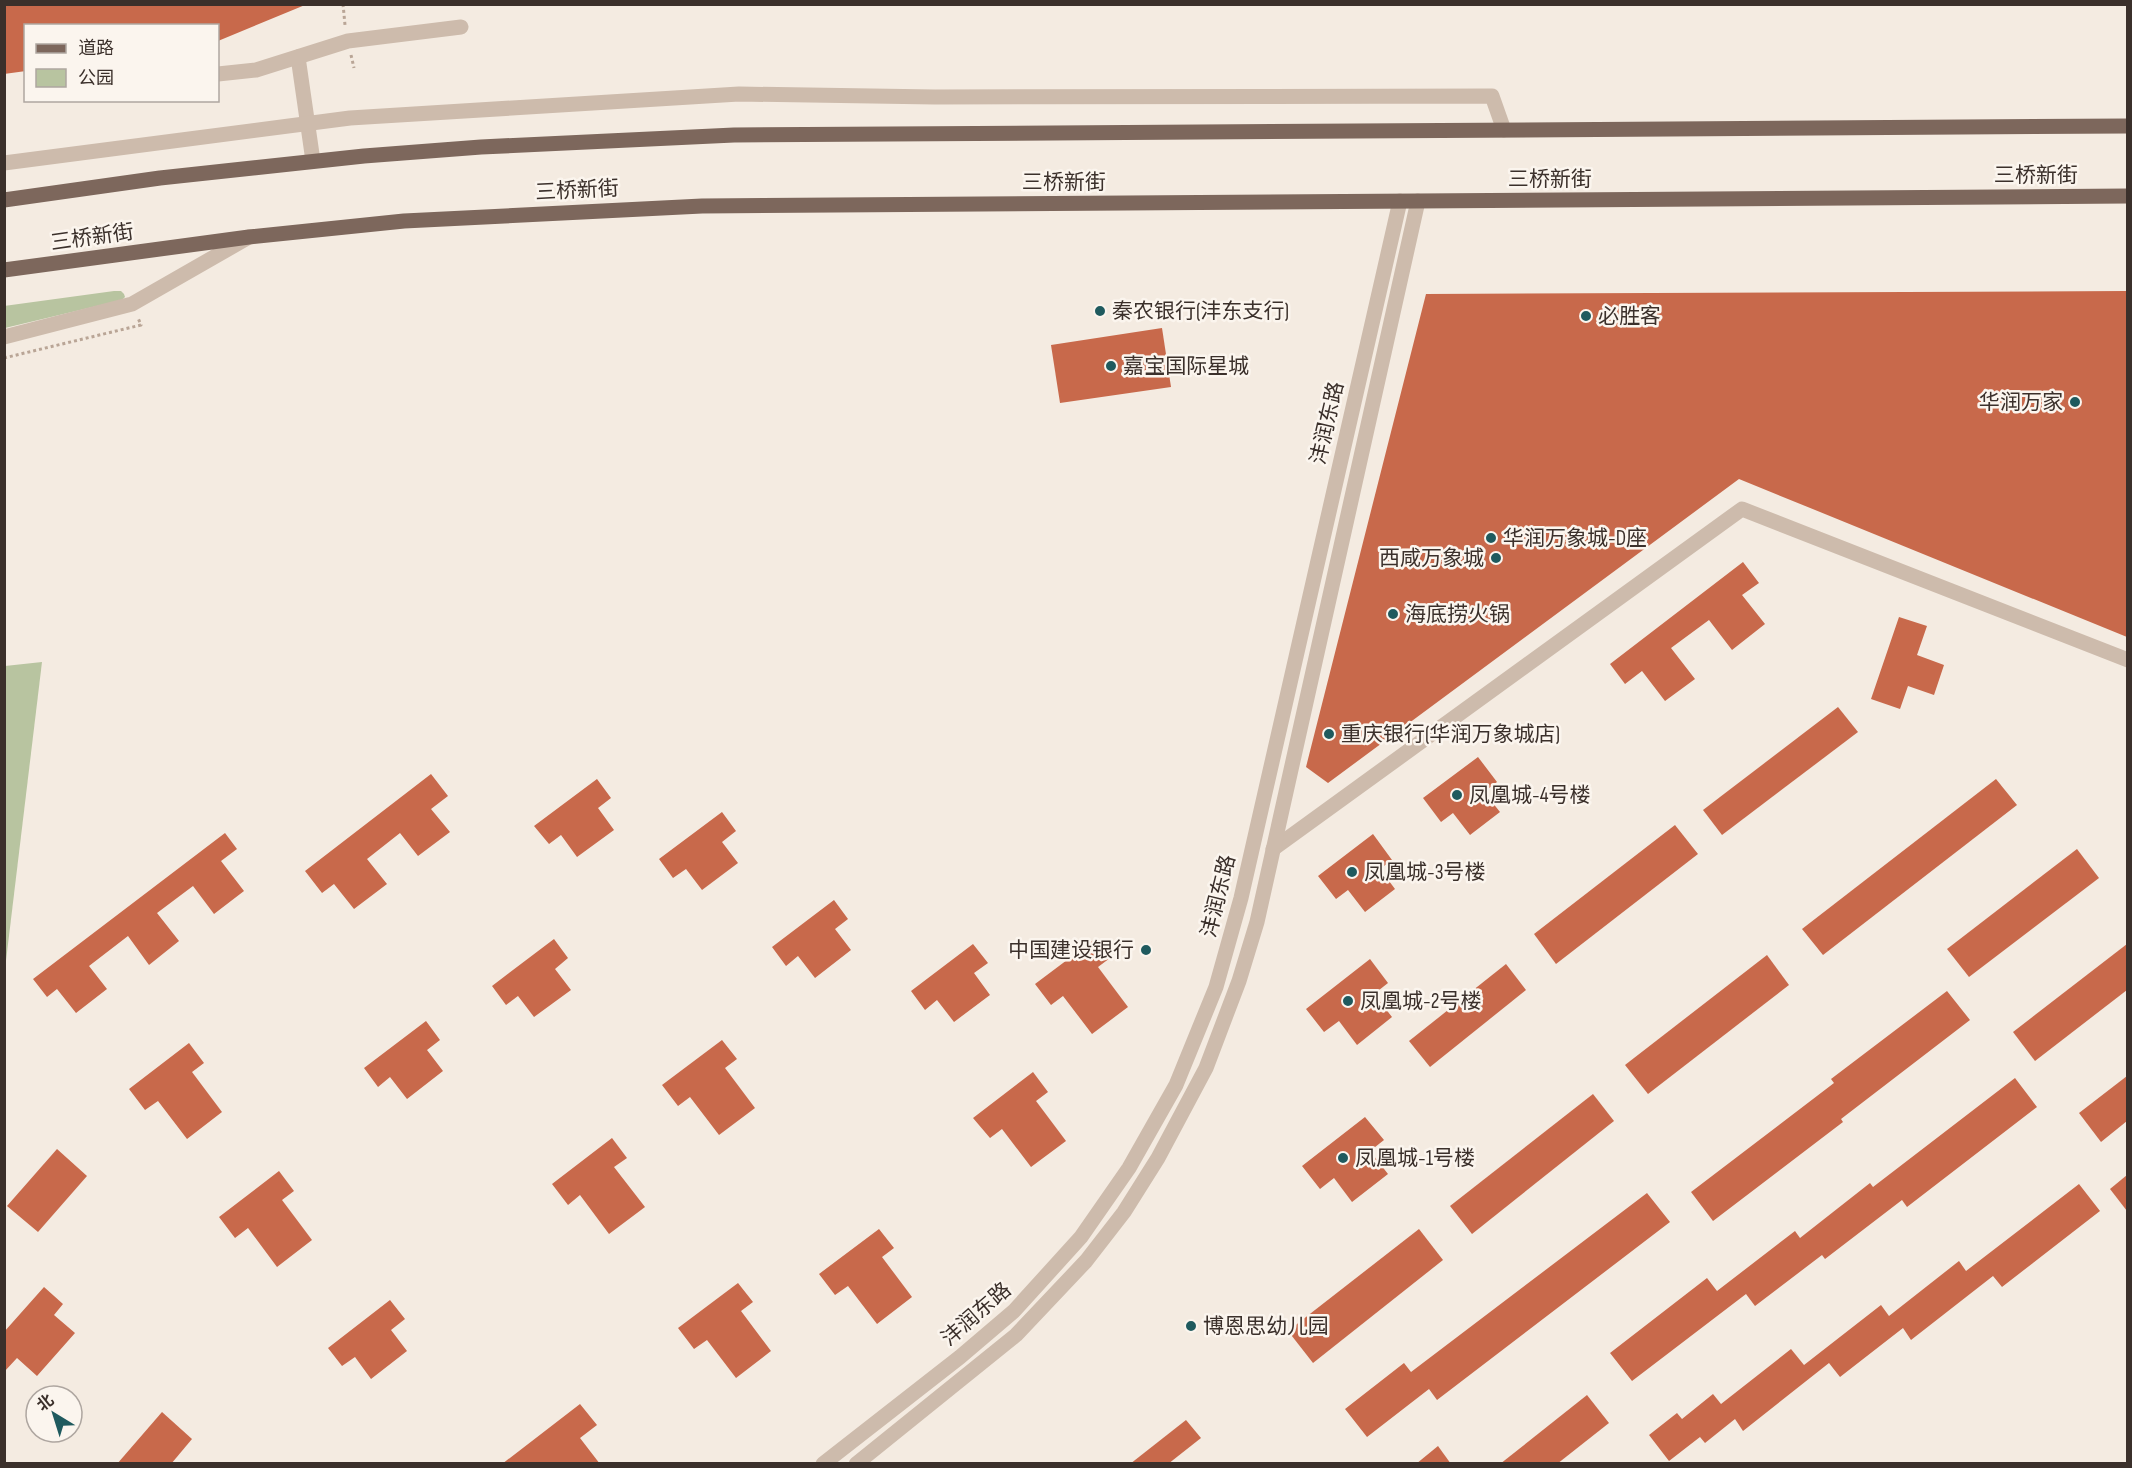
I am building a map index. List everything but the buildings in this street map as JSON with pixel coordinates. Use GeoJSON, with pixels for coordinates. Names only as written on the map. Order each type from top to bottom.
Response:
{"type":"FeatureCollection","features":[{"type":"Feature","properties":{"kind":"main road"},"geometry":{"type":"LineString","coordinates":[[4,200],[160,178],[313,161],[481,147],[734,135],[2127,126]]}},
{"type":"Feature","properties":{"kind":"main road","name":"三桥新街"},"geometry":{"type":"LineString","coordinates":[[4,270],[249,237],[404,221],[702,206],[2127,196]]}},
{"type":"Feature","properties":{"kind":"street"},"geometry":{"type":"LineString","coordinates":[[219,74],[256,70],[348,41],[461,27]]}},
{"type":"Feature","properties":{"kind":"street"},"geometry":{"type":"LineString","coordinates":[[298,57],[313,161]]}},
{"type":"Feature","properties":{"kind":"street"},"geometry":{"type":"LineString","coordinates":[[4,163],[350,118],[739,94],[935,97],[1492,96],[1504,130]]}},
{"type":"Feature","properties":{"kind":"street","name":"沣润东路"},"geometry":{"type":"LineString","coordinates":[[823,1464],[960,1357],[1014,1311],[1037,1287],[1081,1236],[1129,1168],[1176,1086],[1216,987],[1241,898],[1400,201]]}},
{"type":"Feature","properties":{"kind":"street","name":"沣润东路"},"geometry":{"type":"LineString","coordinates":[[856,1464],[1016,1335],[1086,1261],[1124,1212],[1158,1158],[1206,1068],[1239,981],[1254,932],[1418,201]]}},
{"type":"Feature","properties":{"kind":"street"},"geometry":{"type":"LineString","coordinates":[[4,337],[132,304],[249,237]]}},
{"type":"Feature","properties":{"kind":"street"},"geometry":{"type":"LineString","coordinates":[[1273,849],[1742,509],[2127,660]]}},
{"type":"Feature","properties":{"kind":"path"},"geometry":{"type":"LineString","coordinates":[[4,358],[141,325],[132,304]]}},
{"type":"Feature","properties":{"kind":"green space"},"geometry":{"type":"Polygon","coordinates":[[[121,291],[125,297],[122,300],[5,328],[4,306],[121,291]]]}},
{"type":"Feature","properties":{"kind":"green space"},"geometry":{"type":"Polygon","coordinates":[[[42,662],[5,969],[5,666],[42,662]]]}},
{"type":"Feature","properties":{"kind":"place","name":"秦农银行(沣东支行)"},"geometry":{"type":"Point","coordinates":[1100,311]}},
{"type":"Feature","properties":{"kind":"place","name":"必胜客"},"geometry":{"type":"Point","coordinates":[1586,316]}},
{"type":"Feature","properties":{"kind":"place","name":"嘉宝国际星城"},"geometry":{"type":"Point","coordinates":[1111,366]}},
{"type":"Feature","properties":{"kind":"place","name":"华润万家"},"geometry":{"type":"Point","coordinates":[2075,402]}},
{"type":"Feature","properties":{"kind":"place","name":"华润万象城-D座"},"geometry":{"type":"Point","coordinates":[1491,538]}},
{"type":"Feature","properties":{"kind":"place","name":"西咸万象城"},"geometry":{"type":"Point","coordinates":[1496,558]}},
{"type":"Feature","properties":{"kind":"place","name":"海底捞火锅"},"geometry":{"type":"Point","coordinates":[1393,614]}},
{"type":"Feature","properties":{"kind":"place","name":"重庆银行(华润万象城店)"},"geometry":{"type":"Point","coordinates":[1329,734]}},
{"type":"Feature","properties":{"kind":"place","name":"凤凰城-4号楼"},"geometry":{"type":"Point","coordinates":[1457,795]}},
{"type":"Feature","properties":{"kind":"place","name":"凤凰城-3号楼"},"geometry":{"type":"Point","coordinates":[1352,872]}},
{"type":"Feature","properties":{"kind":"place","name":"中国建设银行"},"geometry":{"type":"Point","coordinates":[1146,950]}},
{"type":"Feature","properties":{"kind":"place","name":"凤凰城-2号楼"},"geometry":{"type":"Point","coordinates":[1348,1001]}},
{"type":"Feature","properties":{"kind":"place","name":"凤凰城-1号楼"},"geometry":{"type":"Point","coordinates":[1343,1158]}},
{"type":"Feature","properties":{"kind":"place","name":"博恩思幼儿园"},"geometry":{"type":"Point","coordinates":[1191,1326]}}]}
